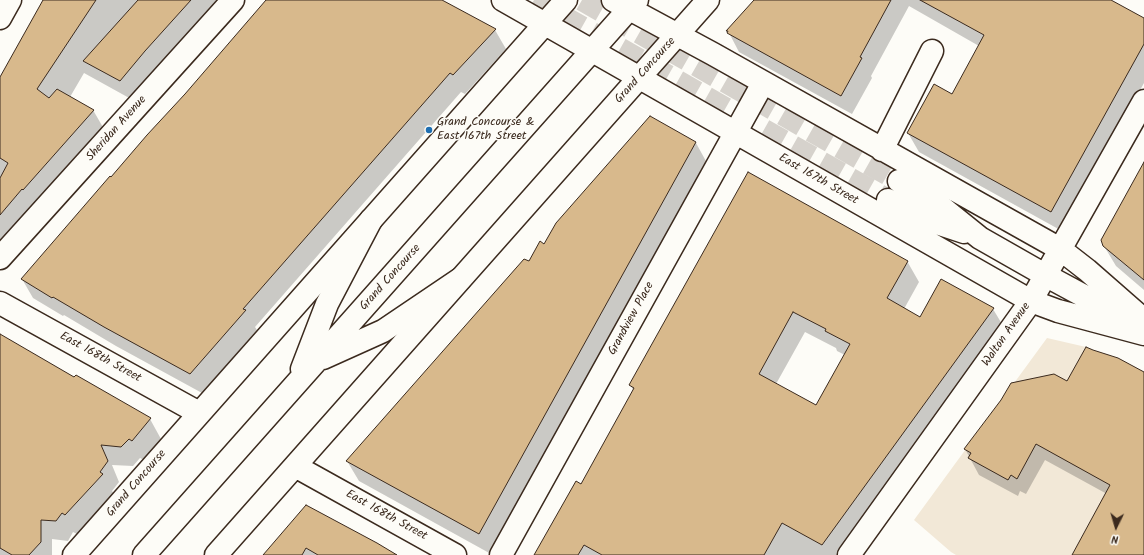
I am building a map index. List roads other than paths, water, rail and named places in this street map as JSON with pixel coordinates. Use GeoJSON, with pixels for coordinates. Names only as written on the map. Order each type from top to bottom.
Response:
{"type":"FeatureCollection","features":[{"type":"Feature","properties":{"kind":"street"},"geometry":{"type":"LineString","coordinates":[[0,18],[10,0]]}},
{"type":"Feature","properties":{"kind":"street","name":"Sheridan Avenue"},"geometry":{"type":"LineString","coordinates":[[0,258],[233,0]]}},
{"type":"Feature","properties":{"kind":"street","name":"East 167th Street"},"geometry":{"type":"LineString","coordinates":[[503,0],[1031,301],[1058,311],[1144,334]]}},
{"type":"Feature","properties":{"kind":"street","name":"Grand Concourse"},"geometry":{"type":"LineString","coordinates":[[74,555],[566,0]]}},
{"type":"Feature","properties":{"kind":"street","name":"Grand Concourse"},"geometry":{"type":"LineString","coordinates":[[216,555],[708,0]]}},
{"type":"Feature","properties":{"kind":"street"},"geometry":{"type":"LineString","coordinates":[[626,3],[678,35],[1060,249],[1087,270],[1144,320]]}},
{"type":"Feature","properties":{"kind":"street","name":"Grand Concourse"},"geometry":{"type":"LineString","coordinates":[[144,555],[592,50],[626,3]]}},
{"type":"Feature","properties":{"kind":"street"},"geometry":{"type":"LineString","coordinates":[[882,150],[932,51]]}},
{"type":"Feature","properties":{"kind":"street","name":"Grandview Place"},"geometry":{"type":"LineString","coordinates":[[501,555],[764,83]]}},
{"type":"Feature","properties":{"kind":"street","name":"Walton Avenue"},"geometry":{"type":"LineString","coordinates":[[849,555],[1031,301],[1144,102]]}},
{"type":"Feature","properties":{"kind":"street"},"geometry":{"type":"LineString","coordinates":[[899,181],[944,209],[980,238],[1144,328]]}},
{"type":"Feature","properties":{"kind":"street"},"geometry":{"type":"LineString","coordinates":[[888,200],[940,224],[980,238]]}},
{"type":"Feature","properties":{"kind":"street"},"geometry":{"type":"LineString","coordinates":[[297,384],[327,304],[371,220]]}},
{"type":"Feature","properties":{"kind":"street"},"geometry":{"type":"LineString","coordinates":[[316,361],[383,330],[460,279]]}},
{"type":"Feature","properties":{"kind":"street","name":"East 168th Street"},"geometry":{"type":"LineString","coordinates":[[0,303],[199,413]]}},
{"type":"Feature","properties":{"kind":"street","name":"East 168th Street"},"geometry":{"type":"LineString","coordinates":[[295,466],[455,555]]}},
{"type":"Feature","properties":{"kind":"tunnel"},"geometry":{"type":"LineString","coordinates":[[534,0],[888,200]]}},
{"type":"Feature","properties":{"kind":"tunnel"},"geometry":{"type":"LineString","coordinates":[[582,0],[899,181]]}},
{"type":"Feature","properties":{"kind":"place","name":"Grand Concourse & East 167th Street"},"geometry":{"type":"Point","coordinates":[429,130]}}]}
